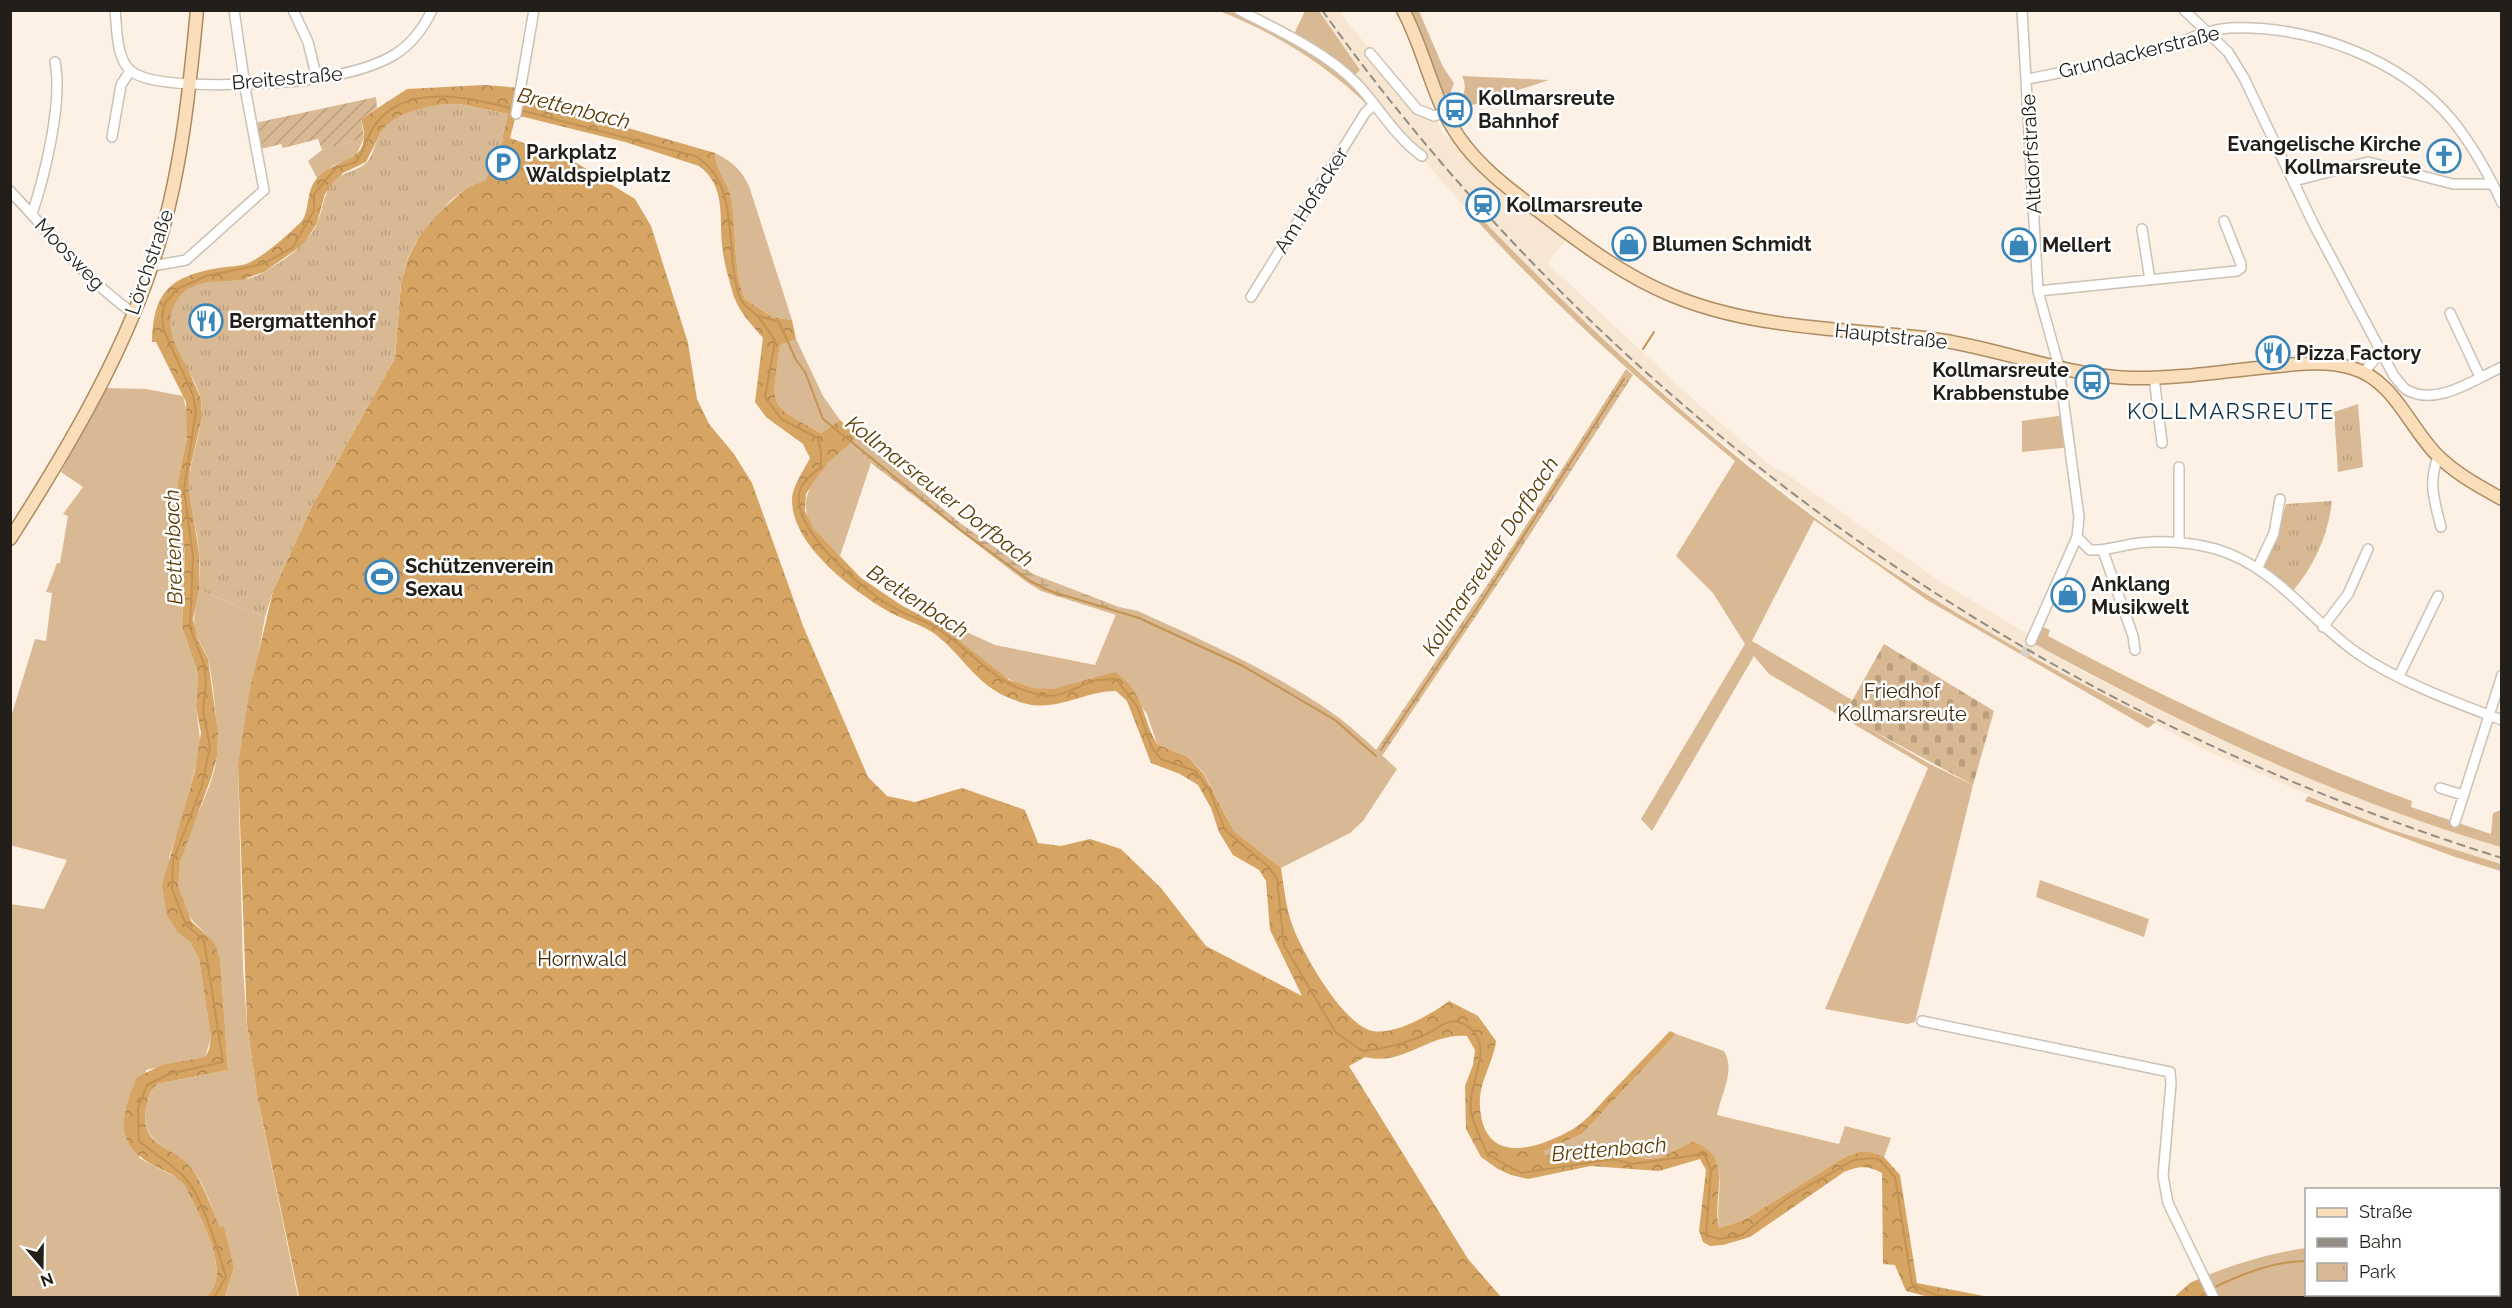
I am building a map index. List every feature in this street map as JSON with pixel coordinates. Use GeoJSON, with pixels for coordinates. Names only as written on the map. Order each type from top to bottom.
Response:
{"type":"FeatureCollection","features":[{"type":"Feature","properties":{"kind":"main road","name":"Lörchstraße"},"geometry":{"type":"LineString","coordinates":[[11,538],[85,416],[133,313],[152,266],[175,178],[190,84],[197,10]]}},
{"type":"Feature","properties":{"kind":"main road","name":"Hauptstraße"},"geometry":{"type":"LineString","coordinates":[[1403,10],[1444,112],[1472,154],[1506,186],[1593,250],[1668,294],[1693,303],[1760,320],[1801,327],[1965,344],[2107,376],[2154,377],[2315,363],[2341,366],[2364,372],[2395,400],[2438,457],[2454,471],[2502,499]]}},
{"type":"Feature","properties":{"kind":"street"},"geometry":{"type":"LineString","coordinates":[[112,137],[121,85],[130,71],[120,51],[115,10]]}},
{"type":"Feature","properties":{"kind":"street"},"geometry":{"type":"LineString","coordinates":[[152,266],[186,260],[264,190],[234,10]]}},
{"type":"Feature","properties":{"kind":"street"},"geometry":{"type":"LineString","coordinates":[[293,10],[308,42],[318,79]]}},
{"type":"Feature","properties":{"kind":"street","name":"Breitestraße"},"geometry":{"type":"LineString","coordinates":[[130,71],[146,79],[190,84],[318,79],[361,69],[394,55],[421,32],[432,10]]}},
{"type":"Feature","properties":{"kind":"street"},"geometry":{"type":"LineString","coordinates":[[517,110],[534,10]]}},
{"type":"Feature","properties":{"kind":"street"},"geometry":{"type":"LineString","coordinates":[[1239,10],[1332,64],[1356,83],[1373,105],[1422,156]]}},
{"type":"Feature","properties":{"kind":"street","name":"Altdorfstraße"},"geometry":{"type":"LineString","coordinates":[[2022,10],[2028,79],[2038,291],[2059,367],[2079,517],[2077,537]]}},
{"type":"Feature","properties":{"kind":"street"},"geometry":{"type":"LineString","coordinates":[[2184,10],[2228,52],[2244,78],[2380,353],[2394,376],[2407,389],[2424,395],[2436,395],[2502,367]]}},
{"type":"Feature","properties":{"kind":"street","name":"Grundackerstraße"},"geometry":{"type":"LineString","coordinates":[[2028,79],[2108,64],[2208,32],[2230,28],[2310,37],[2346,46],[2404,77],[2453,121],[2493,184],[2502,203]]}},
{"type":"Feature","properties":{"kind":"street"},"geometry":{"type":"LineString","coordinates":[[1370,53],[1417,109],[1434,116],[1444,112]]}},
{"type":"Feature","properties":{"kind":"street"},"geometry":{"type":"LineString","coordinates":[[32,214],[43,181],[59,80],[55,62]]}},
{"type":"Feature","properties":{"kind":"street","name":"Am Hofacker"},"geometry":{"type":"LineString","coordinates":[[1251,297],[1365,113],[1373,105]]}},
{"type":"Feature","properties":{"kind":"street"},"geometry":{"type":"LineString","coordinates":[[2294,181],[2368,162],[2453,184],[2493,184]]}},
{"type":"Feature","properties":{"kind":"street","name":"Moosweg"},"geometry":{"type":"LineString","coordinates":[[10,191],[44,230],[117,302],[133,313]]}},
{"type":"Feature","properties":{"kind":"street"},"geometry":{"type":"LineString","coordinates":[[2038,291],[2241,268],[2224,221]]}},
{"type":"Feature","properties":{"kind":"street"},"geometry":{"type":"LineString","coordinates":[[2142,229],[2150,280]]}},
{"type":"Feature","properties":{"kind":"street"},"geometry":{"type":"LineString","coordinates":[[2450,313],[2480,376]]}},
{"type":"Feature","properties":{"kind":"street"},"geometry":{"type":"LineString","coordinates":[[2364,372],[2380,353]]}},
{"type":"Feature","properties":{"kind":"street"},"geometry":{"type":"LineString","coordinates":[[2154,377],[2162,443]]}},
{"type":"Feature","properties":{"kind":"street"},"geometry":{"type":"LineString","coordinates":[[2395,400],[2407,389]]}},
{"type":"Feature","properties":{"kind":"street"},"geometry":{"type":"LineString","coordinates":[[2438,457],[2431,477],[2431,486],[2441,527]]}},
{"type":"Feature","properties":{"kind":"street"},"geometry":{"type":"LineString","coordinates":[[2179,467],[2179,542]]}},
{"type":"Feature","properties":{"kind":"street"},"geometry":{"type":"LineString","coordinates":[[2258,567],[2274,533],[2280,499]]}},
{"type":"Feature","properties":{"kind":"street"},"geometry":{"type":"LineString","coordinates":[[2031,642],[2077,537],[2090,550],[2103,551],[2139,543],[2179,542],[2215,549],[2258,567],[2277,581],[2323,627],[2359,654],[2399,676],[2502,720]]}},
{"type":"Feature","properties":{"kind":"street"},"geometry":{"type":"LineString","coordinates":[[2323,627],[2348,594],[2368,549]]}},
{"type":"Feature","properties":{"kind":"street"},"geometry":{"type":"LineString","coordinates":[[2103,551],[2139,638],[2135,650]]}},
{"type":"Feature","properties":{"kind":"street"},"geometry":{"type":"LineString","coordinates":[[2399,676],[2439,596]]}},
{"type":"Feature","properties":{"kind":"street"},"geometry":{"type":"LineString","coordinates":[[2455,822],[2502,675]]}},
{"type":"Feature","properties":{"kind":"street"},"geometry":{"type":"LineString","coordinates":[[2440,788],[2463,795]]}},
{"type":"Feature","properties":{"kind":"street"},"geometry":{"type":"LineString","coordinates":[[1922,1020],[2170,1072],[2163,1176],[2168,1203],[2213,1296]]}},
{"type":"Feature","properties":{"kind":"shaded area"},"geometry":{"type":"Polygon","coordinates":[[[1319,11],[1339,11],[1417,109],[1434,116],[1443,134],[1455,143],[1484,176],[1568,238],[1547,263],[1697,403],[1775,469],[1781,470],[1935,578],[2031,636],[2034,643],[2083,672],[2210,735],[2353,797],[2501,847],[2501,864],[2389,829],[2203,749],[2072,680],[1981,628],[1843,538],[1687,414],[1589,326],[1472,210],[1469,212],[1421,157],[1403,131],[1399,134],[1373,105],[1378,100],[1355,75],[1360,70],[1319,11]]]}},
{"type":"Feature","properties":{"kind":"green space"},"geometry":{"type":"Polygon","coordinates":[[[1219,11],[1251,11],[1294,34],[1305,11],[1319,11],[1360,70],[1355,75],[1378,100],[1370,108],[1319,64],[1260,29],[1219,11]]]}},
{"type":"Feature","properties":{"kind":"green space"},"geometry":{"type":"Polygon","coordinates":[[[1395,11],[1419,11],[1443,67],[1454,83],[1450,94],[1444,94],[1437,81],[1426,85],[1409,36],[1395,11]]]}},
{"type":"Feature","properties":{"kind":"green space"},"geometry":{"type":"Polygon","coordinates":[[[1462,76],[1549,80],[1457,110],[1455,106],[1465,88],[1462,76]]]}},
{"type":"Feature","properties":{"kind":"green space","name":"Hornwald"},"geometry":{"type":"Polygon","coordinates":[[[484,85],[521,88],[520,97],[715,153],[717,164],[731,197],[736,261],[745,299],[772,317],[792,320],[796,339],[780,345],[775,381],[776,401],[790,415],[821,433],[840,420],[857,437],[828,463],[806,494],[805,511],[814,529],[861,578],[901,605],[942,627],[1009,680],[1033,688],[1053,689],[1115,672],[1125,680],[1137,697],[1157,744],[1188,757],[1203,773],[1234,831],[1281,868],[1289,913],[1298,939],[1324,985],[1358,1024],[1369,1030],[1388,1031],[1411,1023],[1449,1001],[1478,1016],[1496,1041],[1480,1098],[1484,1126],[1491,1139],[1502,1146],[1529,1147],[1573,1129],[1591,1114],[1670,1031],[1676,1034],[1582,1134],[1544,1151],[1545,1155],[1624,1155],[1648,1159],[1662,1157],[1693,1141],[1706,1148],[1714,1157],[1718,1167],[1719,1228],[1744,1220],[1843,1158],[1859,1152],[1870,1152],[1884,1157],[1900,1175],[1917,1283],[1989,1297],[1929,1297],[1906,1291],[1895,1265],[1883,1264],[1882,1173],[1872,1169],[1854,1168],[1844,1172],[1750,1237],[1723,1245],[1710,1246],[1703,1242],[1699,1231],[1706,1170],[1700,1159],[1659,1171],[1591,1166],[1528,1179],[1498,1169],[1481,1157],[1466,1129],[1465,1086],[1473,1065],[1475,1050],[1467,1036],[1454,1036],[1392,1057],[1379,1059],[1365,1057],[1349,1066],[1468,1259],[1501,1297],[299,1297],[257,1095],[247,1024],[238,764],[250,689],[273,591],[312,506],[395,358],[401,283],[408,258],[420,235],[434,217],[464,190],[502,138],[508,114],[459,104],[427,107],[381,132],[366,162],[343,173],[325,194],[317,223],[304,244],[264,272],[247,278],[173,335],[201,399],[202,417],[190,469],[189,489],[199,553],[199,590],[193,619],[198,640],[208,659],[218,733],[217,757],[180,862],[178,886],[191,921],[214,942],[220,958],[228,1070],[157,1084],[148,1098],[145,1121],[148,1132],[154,1139],[188,1164],[195,1173],[220,1227],[224,1226],[234,1267],[225,1297],[206,1297],[214,1286],[217,1273],[211,1242],[205,1226],[182,1182],[140,1156],[131,1147],[124,1127],[127,1103],[137,1077],[162,1065],[205,1057],[211,1038],[199,959],[190,942],[178,933],[167,915],[162,885],[195,771],[201,733],[196,707],[198,673],[182,627],[185,552],[178,506],[178,481],[187,437],[186,402],[156,342],[152,342],[153,325],[161,299],[177,282],[202,271],[243,265],[252,261],[275,246],[296,227],[306,212],[314,182],[328,169],[354,156],[359,151],[363,144],[364,133],[361,119],[407,89],[484,85]],[[516,115],[510,138],[575,162],[635,199],[651,226],[688,343],[697,399],[709,424],[734,454],[752,483],[803,626],[868,777],[887,796],[915,802],[962,788],[1025,810],[1038,843],[1061,846],[1090,839],[1121,849],[1161,888],[1206,946],[1302,996],[1270,930],[1266,881],[1259,870],[1233,855],[1219,832],[1211,808],[1198,785],[1180,774],[1151,763],[1127,701],[1116,691],[1050,705],[1039,705],[1027,704],[996,692],[975,675],[935,634],[886,610],[857,590],[841,578],[813,549],[795,517],[792,500],[796,484],[810,458],[803,444],[766,417],[755,402],[763,338],[743,314],[734,297],[724,258],[720,206],[714,184],[699,166],[625,142],[516,115]]]}},
{"type":"Feature","properties":{"kind":"green space"},"geometry":{"type":"Polygon","coordinates":[[[376,97],[377,108],[361,119],[364,138],[322,150],[318,139],[283,148],[281,144],[261,149],[255,123],[376,97]]]}},
{"type":"Feature","properties":{"kind":"green space"},"geometry":{"type":"Polygon","coordinates":[[[445,104],[459,104],[508,114],[502,138],[504,138],[486,180],[464,190],[450,201],[420,235],[408,257],[401,283],[395,358],[312,506],[273,591],[265,617],[199,590],[198,545],[189,486],[191,464],[202,412],[198,390],[175,345],[172,334],[170,322],[172,311],[179,297],[200,284],[250,278],[287,257],[302,245],[314,230],[331,185],[339,177],[367,162],[385,126],[409,112],[445,104]]]}},
{"type":"Feature","properties":{"kind":"green space"},"geometry":{"type":"Polygon","coordinates":[[[364,138],[355,158],[334,165],[317,178],[308,161],[322,150],[364,138]]]}},
{"type":"Feature","properties":{"kind":"green space"},"geometry":{"type":"Polygon","coordinates":[[[715,153],[735,166],[749,186],[792,320],[772,317],[745,299],[736,261],[731,197],[717,164],[715,153]]]}},
{"type":"Feature","properties":{"kind":"green space"},"geometry":{"type":"Polygon","coordinates":[[[1472,209],[1650,383],[1745,464],[1794,502],[1919,590],[2036,659],[2156,722],[2148,728],[1927,600],[1814,520],[1752,641],[1852,700],[1844,714],[1930,764],[1973,785],[1915,1022],[1907,1024],[1825,1009],[1928,768],[1769,674],[1754,656],[1652,831],[1641,819],[1745,644],[1713,593],[1676,556],[1735,461],[1631,372],[1564,310],[1469,212],[1472,209]]]}},
{"type":"Feature","properties":{"kind":"green space"},"geometry":{"type":"Polygon","coordinates":[[[796,339],[823,396],[840,420],[821,433],[790,415],[781,408],[777,401],[775,381],[780,344],[796,339]]]}},
{"type":"Feature","properties":{"kind":"green space"},"geometry":{"type":"Polygon","coordinates":[[[1626,369],[1633,375],[1509,567],[1382,756],[1376,750],[1502,563],[1626,369]]]}},
{"type":"Feature","properties":{"kind":"green space"},"geometry":{"type":"Polygon","coordinates":[[[105,388],[146,389],[183,396],[188,417],[187,437],[178,481],[178,506],[185,552],[182,627],[198,673],[196,707],[201,747],[169,857],[178,933],[190,942],[199,959],[211,1038],[205,1057],[146,1070],[139,1158],[179,1179],[185,1186],[205,1226],[211,1242],[217,1273],[214,1286],[206,1297],[11,1297],[10,904],[44,909],[67,860],[10,845],[11,717],[35,639],[46,641],[52,593],[46,592],[57,563],[60,563],[68,516],[63,514],[83,487],[61,472],[105,388]]]}},
{"type":"Feature","properties":{"kind":"green space"},"geometry":{"type":"Polygon","coordinates":[[[2358,404],[2363,467],[2338,472],[2334,412],[2358,404]]]}},
{"type":"Feature","properties":{"kind":"green space"},"geometry":{"type":"Polygon","coordinates":[[[2065,415],[2071,447],[2022,452],[2022,421],[2065,415]]]}},
{"type":"Feature","properties":{"kind":"green space"},"geometry":{"type":"Polygon","coordinates":[[[857,437],[960,523],[1033,574],[1119,607],[1116,615],[1041,591],[1025,581],[871,463],[849,443],[857,437]]]}},
{"type":"Feature","properties":{"kind":"green space"},"geometry":{"type":"Polygon","coordinates":[[[849,443],[871,463],[840,556],[814,529],[806,504],[813,482],[849,443]]]}},
{"type":"Feature","properties":{"kind":"green space"},"geometry":{"type":"Polygon","coordinates":[[[2332,501],[2324,538],[2308,570],[2293,591],[2263,567],[2277,538],[2286,504],[2332,501]]]}},
{"type":"Feature","properties":{"kind":"green space"},"geometry":{"type":"Polygon","coordinates":[[[199,590],[265,617],[238,764],[243,969],[247,1025],[257,1095],[298,1297],[225,1297],[234,1267],[224,1227],[220,1228],[197,1175],[184,1161],[152,1137],[145,1120],[148,1098],[157,1084],[228,1070],[220,958],[210,939],[184,909],[178,885],[183,852],[209,788],[217,755],[214,693],[210,668],[207,656],[198,639],[194,621],[199,590]]]}},
{"type":"Feature","properties":{"kind":"green space"},"geometry":{"type":"Polygon","coordinates":[[[1119,607],[1138,611],[1266,672],[1315,701],[1361,736],[1397,769],[1363,821],[1350,833],[1281,868],[1234,831],[1203,772],[1188,757],[1157,744],[1147,714],[1115,673],[1076,685],[1052,689],[1036,688],[1006,678],[992,669],[942,627],[951,625],[995,645],[1095,665],[1119,607]]]}},
{"type":"Feature","properties":{"kind":"green space"},"geometry":{"type":"Polygon","coordinates":[[[2041,626],[2050,630],[2048,636],[2137,682],[2319,765],[2412,801],[2411,807],[2491,834],[2493,813],[2501,810],[2501,847],[2440,828],[2320,783],[2204,731],[2033,643],[2041,626]]]}},
{"type":"Feature","properties":{"kind":"green space","name":"Friedhof Kollmarsreute"},"geometry":{"type":"Polygon","coordinates":[[[1884,644],[1994,711],[1973,785],[1844,715],[1884,644]]]}},
{"type":"Feature","properties":{"kind":"green space"},"geometry":{"type":"Polygon","coordinates":[[[2308,796],[2389,829],[2501,864],[2501,871],[2455,857],[2305,801],[2308,796]]]}},
{"type":"Feature","properties":{"kind":"green space"},"geometry":{"type":"Polygon","coordinates":[[[2040,880],[2149,919],[2144,937],[2036,897],[2040,880]]]}},
{"type":"Feature","properties":{"kind":"green space"},"geometry":{"type":"Polygon","coordinates":[[[1676,1034],[1724,1051],[1729,1066],[1717,1115],[1839,1144],[1845,1126],[1891,1138],[1884,1157],[1859,1152],[1843,1158],[1744,1220],[1719,1228],[1720,1177],[1718,1166],[1714,1156],[1706,1148],[1693,1141],[1662,1157],[1648,1159],[1624,1155],[1545,1156],[1544,1151],[1582,1134],[1676,1034]]]}},
{"type":"Feature","properties":{"kind":"green space"},"geometry":{"type":"Polygon","coordinates":[[[2305,1248],[2305,1296],[2460,1297],[2214,1297],[2205,1276],[2280,1253],[2305,1248]]]}},
{"type":"Feature","properties":{"kind":"green space"},"geometry":{"type":"Polygon","coordinates":[[[2205,1276],[2214,1298],[2173,1298],[2190,1283],[2205,1276]]]}},
{"type":"Feature","properties":{"kind":"waterway","name":"Brettenbach"},"geometry":{"type":"LineString","coordinates":[[214,1298],[226,1277],[198,1199],[181,1174],[139,1141],[138,1108],[147,1085],[169,1074],[223,1062],[204,940],[186,925],[172,889],[173,861],[201,789],[210,747],[203,711],[206,683],[204,664],[190,628],[193,557],[184,489],[196,411],[193,395],[164,331],[162,316],[165,303],[177,289],[206,276],[263,264],[292,248],[314,211],[314,194],[336,168],[356,162],[375,125],[392,109],[407,101],[425,97],[462,98],[515,109]]}},
{"type":"Feature","properties":{"kind":"waterway","name":"Brettenbach"},"geometry":{"type":"LineString","coordinates":[[520,110],[695,156],[710,168],[720,184],[726,201],[735,280],[740,298],[757,316],[775,341],[765,397],[781,419],[818,438],[821,467],[804,483],[799,495],[801,510],[808,527],[820,544],[867,590],[896,609],[938,629],[1011,685],[1048,696],[1062,694],[1093,681],[1116,679],[1137,706],[1152,748],[1161,759],[1195,771],[1210,791],[1225,830],[1269,867],[1277,879],[1284,945],[1336,1033],[1363,1051],[1405,1043],[1446,1023],[1460,1022],[1470,1028],[1480,1046],[1471,1111],[1487,1154],[1521,1173],[1613,1159],[1632,1164],[1704,1154],[1711,1169],[1706,1235],[1720,1239],[1742,1235],[1789,1197],[1854,1160],[1873,1158],[1880,1160],[1895,1177],[1912,1284],[1935,1295],[1964,1298]]}},
{"type":"Feature","properties":{"kind":"waterway","name":"Kollmarsreuter Dorfbach"},"geometry":{"type":"LineString","coordinates":[[759,316],[779,322],[796,360],[805,372],[823,419],[959,529],[1030,581],[1050,591],[1139,618],[1243,666],[1335,720],[1376,756]]}},
{"type":"Feature","properties":{"kind":"waterway","name":"Kollmarsreuter Dorfbach"},"geometry":{"type":"LineString","coordinates":[[1643,349],[1654,332]]}},
{"type":"Feature","properties":{"kind":"waterway","name":"Kollmarsreuter Dorfbach"},"geometry":{"type":"LineString","coordinates":[[1381,750],[1483,599],[1624,379]]}},
{"type":"Feature","properties":{"kind":"waterway","name":"Brettenbach"},"geometry":{"type":"LineString","coordinates":[[2211,1289],[2257,1270],[2282,1263],[2305,1261]]}},
{"type":"Feature","properties":{"kind":"waterway","name":"Brettenbach"},"geometry":{"type":"LineString","coordinates":[[2199,1298],[2206,1292]]}},
{"type":"Feature","properties":{"kind":"waterway","name":"Brettenbach"},"geometry":{"type":"LineString","coordinates":[[2434,1296],[2438,1298]]}},
{"type":"Feature","properties":{"kind":"tunnel"},"geometry":{"type":"LineString","coordinates":[[2024,656],[2031,641]]}},
{"type":"Feature","properties":{"kind":"railway"},"geometry":{"type":"LineString","coordinates":[[1322,10],[1435,156],[1561,292],[1697,416],[1843,530],[1997,632],[2159,720],[2328,796],[2502,858]]}},
{"type":"Feature","properties":{"kind":"place","name":"Kollmarsreute Bahnhof"},"geometry":{"type":"Point","coordinates":[1455,110]}},
{"type":"Feature","properties":{"kind":"place","name":"Evangelische Kirche Kollmarsreute"},"geometry":{"type":"Point","coordinates":[2444,156]}},
{"type":"Feature","properties":{"kind":"place","name":"Parkplatz Waldspielplatz"},"geometry":{"type":"Point","coordinates":[503,163]}},
{"type":"Feature","properties":{"kind":"place","name":"Kollmarsreute"},"geometry":{"type":"Point","coordinates":[1483,205]}},
{"type":"Feature","properties":{"kind":"place","name":"Blumen Schmidt"},"geometry":{"type":"Point","coordinates":[1629,244]}},
{"type":"Feature","properties":{"kind":"place","name":"Mellert"},"geometry":{"type":"Point","coordinates":[2019,245]}},
{"type":"Feature","properties":{"kind":"place","name":"Bergmattenhof"},"geometry":{"type":"Point","coordinates":[206,321]}},
{"type":"Feature","properties":{"kind":"place","name":"Pizza Factory"},"geometry":{"type":"Point","coordinates":[2273,353]}},
{"type":"Feature","properties":{"kind":"place","name":"Kollmarsreute Krabbenstube"},"geometry":{"type":"Point","coordinates":[2092,382]}},
{"type":"Feature","properties":{"kind":"place","name":"Schützenverein Sexau"},"geometry":{"type":"Point","coordinates":[382,577]}},
{"type":"Feature","properties":{"kind":"place","name":"Anklang Musikwelt"},"geometry":{"type":"Point","coordinates":[2068,595]}},
{"type":"Feature","properties":{"kind":"district","name":"KOLLMARSREUTE"},"geometry":{"type":"Point","coordinates":[2231,411]}}]}
